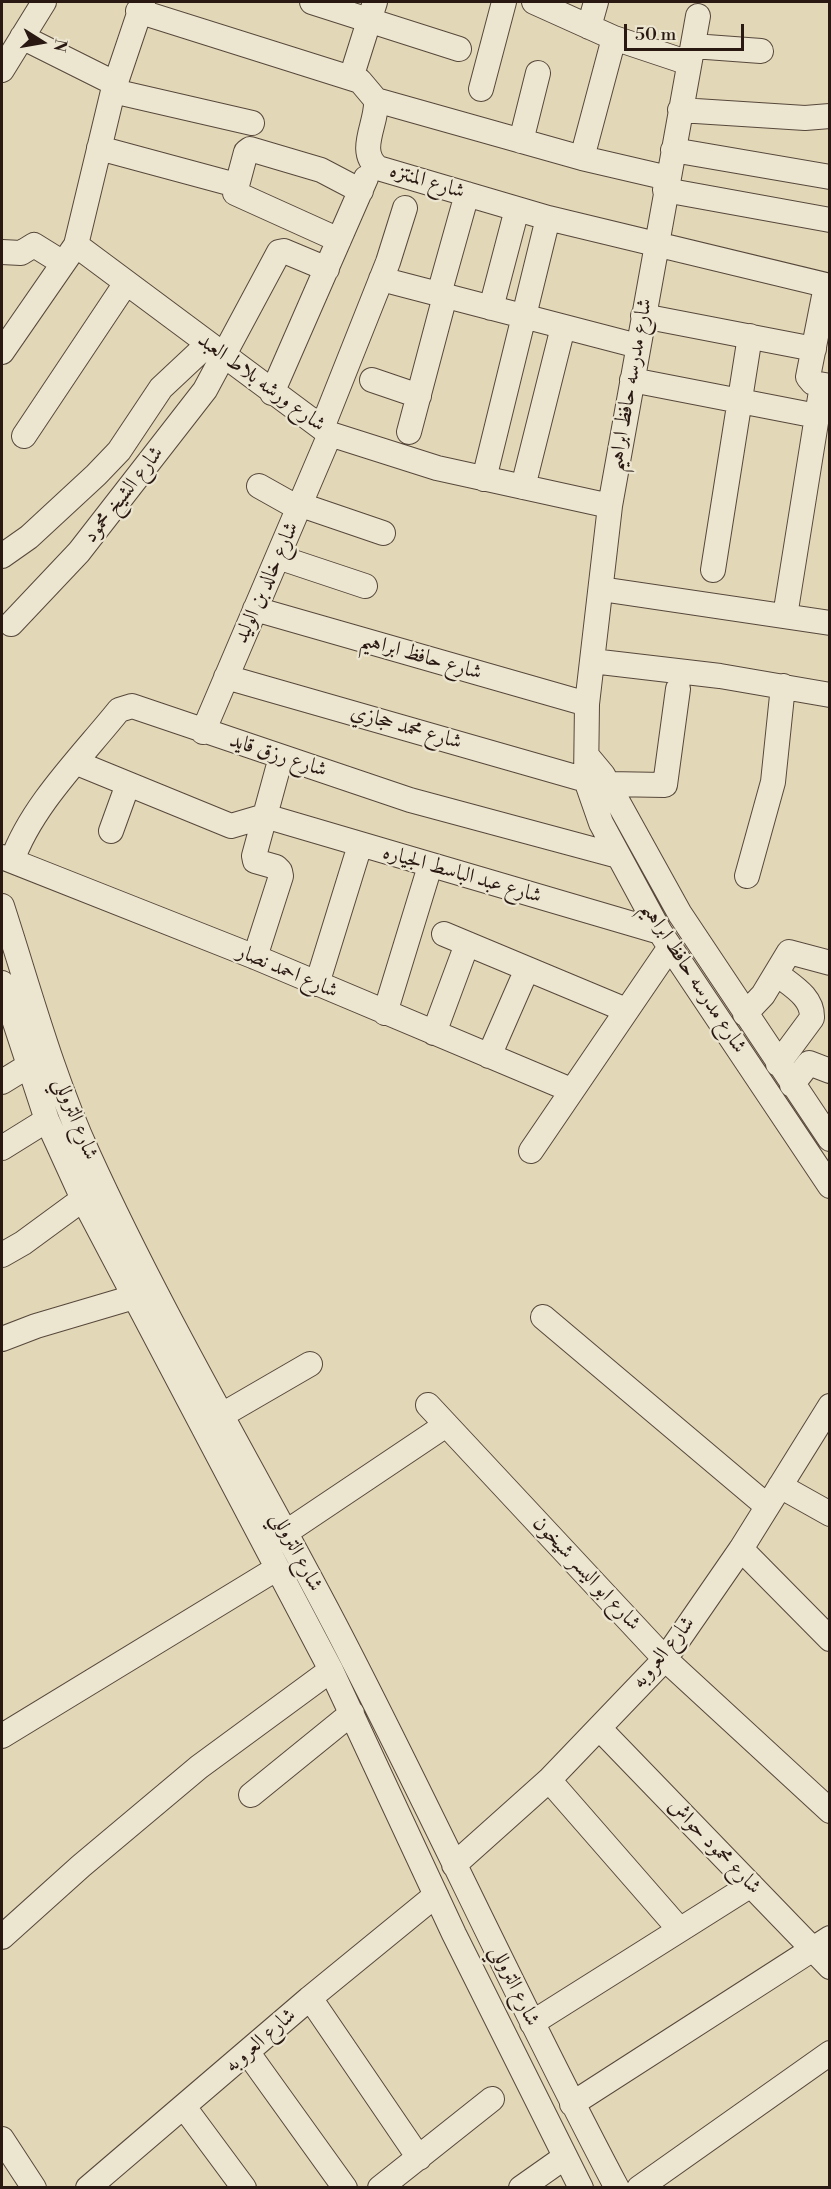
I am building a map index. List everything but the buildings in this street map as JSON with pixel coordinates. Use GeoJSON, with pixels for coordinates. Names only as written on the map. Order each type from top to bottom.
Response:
{"type":"FeatureCollection","features":[{"type":"Feature","properties":{"kind":"street"},"geometry":{"type":"LineString","coordinates":[[2,70],[44,2]]}},
{"type":"Feature","properties":{"kind":"street"},"geometry":{"type":"LineString","coordinates":[[312,2],[372,11],[459,49]]}},
{"type":"Feature","properties":{"kind":"street"},"geometry":{"type":"LineString","coordinates":[[482,89],[504,2]]}},
{"type":"Feature","properties":{"kind":"street"},"geometry":{"type":"LineString","coordinates":[[534,2],[614,38],[691,54],[760,51]]}},
{"type":"Feature","properties":{"kind":"street"},"geometry":{"type":"LineString","coordinates":[[589,27],[596,2]]}},
{"type":"Feature","properties":{"kind":"street"},"geometry":{"type":"LineString","coordinates":[[2,352],[8,329],[70,254],[114,88],[141,6],[351,78],[369,89],[376,100],[667,184],[830,220]]}},
{"type":"Feature","properties":{"kind":"street"},"geometry":{"type":"LineString","coordinates":[[351,78],[372,11]]}},
{"type":"Feature","properties":{"kind":"street","name":"شارع مدرسه حافظ ابراهيم"},"geometry":{"type":"LineString","coordinates":[[698,16],[610,506],[587,704],[594,774],[601,823],[665,940],[830,1186]]}},
{"type":"Feature","properties":{"kind":"street"},"geometry":{"type":"LineString","coordinates":[[22,38],[114,88],[252,123]]}},
{"type":"Feature","properties":{"kind":"street"},"geometry":{"type":"LineString","coordinates":[[582,158],[614,38]]}},
{"type":"Feature","properties":{"kind":"street"},"geometry":{"type":"LineString","coordinates":[[521,141],[538,73]]}},
{"type":"Feature","properties":{"kind":"street","name":"شارع المنتزه"},"geometry":{"type":"LineString","coordinates":[[376,100],[368,147],[372,163],[378,168],[548,218],[828,286]]}},
{"type":"Feature","properties":{"kind":"street"},"geometry":{"type":"LineString","coordinates":[[680,110],[805,118],[830,116]]}},
{"type":"Feature","properties":{"kind":"street"},"geometry":{"type":"LineString","coordinates":[[99,148],[236,185]]}},
{"type":"Feature","properties":{"kind":"street"},"geometry":{"type":"LineString","coordinates":[[339,240],[235,193],[246,152],[250,150],[321,170],[361,191]]}},
{"type":"Feature","properties":{"kind":"street"},"geometry":{"type":"LineString","coordinates":[[673,150],[830,177]]}},
{"type":"Feature","properties":{"kind":"street"},"geometry":{"type":"LineString","coordinates":[[272,393],[372,163]]}},
{"type":"Feature","properties":{"kind":"street"},"geometry":{"type":"LineString","coordinates":[[409,432],[467,194]]}},
{"type":"Feature","properties":{"kind":"street","name":"شارع خالد بن الوليد"},"geometry":{"type":"LineString","coordinates":[[203,732],[300,507],[405,208]]}},
{"type":"Feature","properties":{"kind":"street"},"geometry":{"type":"LineString","coordinates":[[491,308],[517,209]]}},
{"type":"Feature","properties":{"kind":"street"},"geometry":{"type":"LineString","coordinates":[[484,479],[548,218]]}},
{"type":"Feature","properties":{"kind":"street","name":"شارع ورشه بلاط العبد"},"geometry":{"type":"LineString","coordinates":[[2,252],[21,253],[34,245],[70,254],[126,283],[326,431],[381,453],[484,479],[610,506]]}},
{"type":"Feature","properties":{"kind":"street","name":"شارع الشيخ محمود"},"geometry":{"type":"LineString","coordinates":[[11,624],[80,552],[205,390],[215,350],[279,252],[284,251],[327,269]]}},
{"type":"Feature","properties":{"kind":"street"},"geometry":{"type":"LineString","coordinates":[[381,279],[638,346]]}},
{"type":"Feature","properties":{"kind":"street"},"geometry":{"type":"LineString","coordinates":[[24,436],[126,283]]}},
{"type":"Feature","properties":{"kind":"street"},"geometry":{"type":"LineString","coordinates":[[785,616],[817,416],[826,385],[813,383],[808,377],[828,286]]}},
{"type":"Feature","properties":{"kind":"street"},"geometry":{"type":"LineString","coordinates":[[643,316],[814,349]]}},
{"type":"Feature","properties":{"kind":"street"},"geometry":{"type":"LineString","coordinates":[[523,487],[563,327]]}},
{"type":"Feature","properties":{"kind":"street"},"geometry":{"type":"LineString","coordinates":[[713,570],[750,336]]}},
{"type":"Feature","properties":{"kind":"street"},"geometry":{"type":"LineString","coordinates":[[2,556],[28,537],[119,451],[161,387],[215,350]]}},
{"type":"Feature","properties":{"kind":"street"},"geometry":{"type":"LineString","coordinates":[[372,380],[419,396]]}},
{"type":"Feature","properties":{"kind":"street"},"geometry":{"type":"LineString","coordinates":[[632,380],[817,416]]}},
{"type":"Feature","properties":{"kind":"street"},"geometry":{"type":"LineString","coordinates":[[260,486],[300,507],[383,533]]}},
{"type":"Feature","properties":{"kind":"street"},"geometry":{"type":"LineString","coordinates":[[278,557],[365,586]]}},
{"type":"Feature","properties":{"kind":"street"},"geometry":{"type":"LineString","coordinates":[[601,589],[830,623]]}},
{"type":"Feature","properties":{"kind":"street","name":"شارع حافظ ابراهيم"},"geometry":{"type":"LineString","coordinates":[[255,609],[587,704]]}},
{"type":"Feature","properties":{"kind":"street"},"geometry":{"type":"LineString","coordinates":[[592,662],[709,674],[830,695]]}},
{"type":"Feature","properties":{"kind":"street","name":"شارع محمد حجازي"},"geometry":{"type":"LineString","coordinates":[[226,677],[594,774],[665,784],[678,688]]}},
{"type":"Feature","properties":{"kind":"street"},"geometry":{"type":"LineString","coordinates":[[747,876],[773,782],[783,686]]}},
{"type":"Feature","properties":{"kind":"street","name":"شارع رزق قايد"},"geometry":{"type":"LineString","coordinates":[[7,859],[26,829],[119,710],[125,706],[138,707],[203,732],[410,800],[618,856]]}},
{"type":"Feature","properties":{"kind":"street"},"geometry":{"type":"LineString","coordinates":[[255,957],[281,876],[276,867],[254,858],[281,757]]}},
{"type":"Feature","properties":{"kind":"street"},"geometry":{"type":"LineString","coordinates":[[77,763],[231,826],[265,816]]}},
{"type":"Feature","properties":{"kind":"street","name":"شارع مدرسه حافظ ابراهيم"},"geometry":{"type":"LineString","coordinates":[[594,774],[680,914],[830,1139]]}},
{"type":"Feature","properties":{"kind":"street"},"geometry":{"type":"LineString","coordinates":[[111,831],[128,784]]}},
{"type":"Feature","properties":{"kind":"street","name":"شارع عبد الباسط الجياره"},"geometry":{"type":"LineString","coordinates":[[265,816],[665,940]]}},
{"type":"Feature","properties":{"kind":"street"},"geometry":{"type":"LineString","coordinates":[[317,984],[360,845]]}},
{"type":"Feature","properties":{"kind":"street","name":"شارع احمد نصار"},"geometry":{"type":"LineString","coordinates":[[7,859],[255,957],[572,1090]]}},
{"type":"Feature","properties":{"kind":"street"},"geometry":{"type":"LineString","coordinates":[[385,1013],[430,866]]}},
{"type":"Feature","properties":{"kind":"street","name":"شارع التروللي"},"geometry":{"type":"LineString","coordinates":[[2,906],[54,1066],[88,1154],[222,1415],[336,1626],[532,2023],[617,2187]]}},
{"type":"Feature","properties":{"kind":"street"},"geometry":{"type":"LineString","coordinates":[[444,934],[626,1011]]}},
{"type":"Feature","properties":{"kind":"street"},"geometry":{"type":"LineString","coordinates":[[531,1150],[626,1011],[665,940]]}},
{"type":"Feature","properties":{"kind":"street"},"geometry":{"type":"LineString","coordinates":[[434,1033],[467,944]]}},
{"type":"Feature","properties":{"kind":"street"},"geometry":{"type":"LineString","coordinates":[[745,1014],[777,974],[789,952],[830,963]]}},
{"type":"Feature","properties":{"kind":"street"},"geometry":{"type":"LineString","coordinates":[[489,1056],[527,969]]}},
{"type":"Feature","properties":{"kind":"street"},"geometry":{"type":"LineString","coordinates":[[777,974],[809,1000],[812,1009],[812,1018],[778,1064]]}},
{"type":"Feature","properties":{"kind":"street","name":"شارع التروللي"},"geometry":{"type":"LineString","coordinates":[[2,982],[28,1066],[48,1120],[83,1198],[331,1670],[436,1895],[581,2187]]}},
{"type":"Feature","properties":{"kind":"street"},"geometry":{"type":"LineString","coordinates":[[792,1085],[809,1063],[830,1071]]}},
{"type":"Feature","properties":{"kind":"street"},"geometry":{"type":"LineString","coordinates":[[2,1082],[28,1066]]}},
{"type":"Feature","properties":{"kind":"street"},"geometry":{"type":"LineString","coordinates":[[2,1148],[48,1120]]}},
{"type":"Feature","properties":{"kind":"street"},"geometry":{"type":"LineString","coordinates":[[2,1254],[23,1243],[83,1198]]}},
{"type":"Feature","properties":{"kind":"street"},"geometry":{"type":"LineString","coordinates":[[2,1339],[44,1323],[134,1297]]}},
{"type":"Feature","properties":{"kind":"street"},"geometry":{"type":"LineString","coordinates":[[543,1317],[773,1496],[830,1514]]}},
{"type":"Feature","properties":{"kind":"street"},"geometry":{"type":"LineString","coordinates":[[222,1415],[310,1364]]}},
{"type":"Feature","properties":{"kind":"street","name":"شارع ابو اليسر شيخون"},"geometry":{"type":"LineString","coordinates":[[428,1405],[666,1659],[830,1811]]}},
{"type":"Feature","properties":{"kind":"street","name":"شارع العروبه"},"geometry":{"type":"LineString","coordinates":[[454,1865],[549,1780],[666,1659],[741,1549],[826,1417]]}},
{"type":"Feature","properties":{"kind":"street"},"geometry":{"type":"LineString","coordinates":[[285,1533],[446,1425]]}},
{"type":"Feature","properties":{"kind":"street"},"geometry":{"type":"LineString","coordinates":[[741,1549],[830,1639]]}},
{"type":"Feature","properties":{"kind":"street"},"geometry":{"type":"LineString","coordinates":[[2,1736],[276,1569]]}},
{"type":"Feature","properties":{"kind":"street"},"geometry":{"type":"LineString","coordinates":[[2,1937],[81,1866],[199,1767],[331,1670]]}},
{"type":"Feature","properties":{"kind":"street"},"geometry":{"type":"LineString","coordinates":[[251,1795],[352,1713]]}},
{"type":"Feature","properties":{"kind":"street","name":"شارع محمود حواش"},"geometry":{"type":"LineString","coordinates":[[599,1728],[751,1885],[821,1943],[830,1967]]}},
{"type":"Feature","properties":{"kind":"street"},"geometry":{"type":"LineString","coordinates":[[549,1780],[680,1930]]}},
{"type":"Feature","properties":{"kind":"street"},"geometry":{"type":"LineString","coordinates":[[532,2023],[751,1885]]}},
{"type":"Feature","properties":{"kind":"street","name":"شارع العروبه"},"geometry":{"type":"LineString","coordinates":[[88,2187],[310,1998],[436,1895]]}},
{"type":"Feature","properties":{"kind":"street"},"geometry":{"type":"LineString","coordinates":[[573,2104],[821,1943]]}},
{"type":"Feature","properties":{"kind":"street"},"geometry":{"type":"LineString","coordinates":[[310,1998],[419,2158]]}},
{"type":"Feature","properties":{"kind":"street"},"geometry":{"type":"LineString","coordinates":[[248,2053],[345,2187]]}},
{"type":"Feature","properties":{"kind":"street"},"geometry":{"type":"LineString","coordinates":[[639,2187],[830,2053]]}},
{"type":"Feature","properties":{"kind":"street"},"geometry":{"type":"LineString","coordinates":[[380,2187],[492,2100]]}},
{"type":"Feature","properties":{"kind":"street"},"geometry":{"type":"LineString","coordinates":[[184,2107],[244,2187]]}},
{"type":"Feature","properties":{"kind":"street"},"geometry":{"type":"LineString","coordinates":[[2,2139],[34,2187]]}},
{"type":"Feature","properties":{"kind":"street"},"geometry":{"type":"LineString","coordinates":[[521,2187],[566,2157]]}}]}
